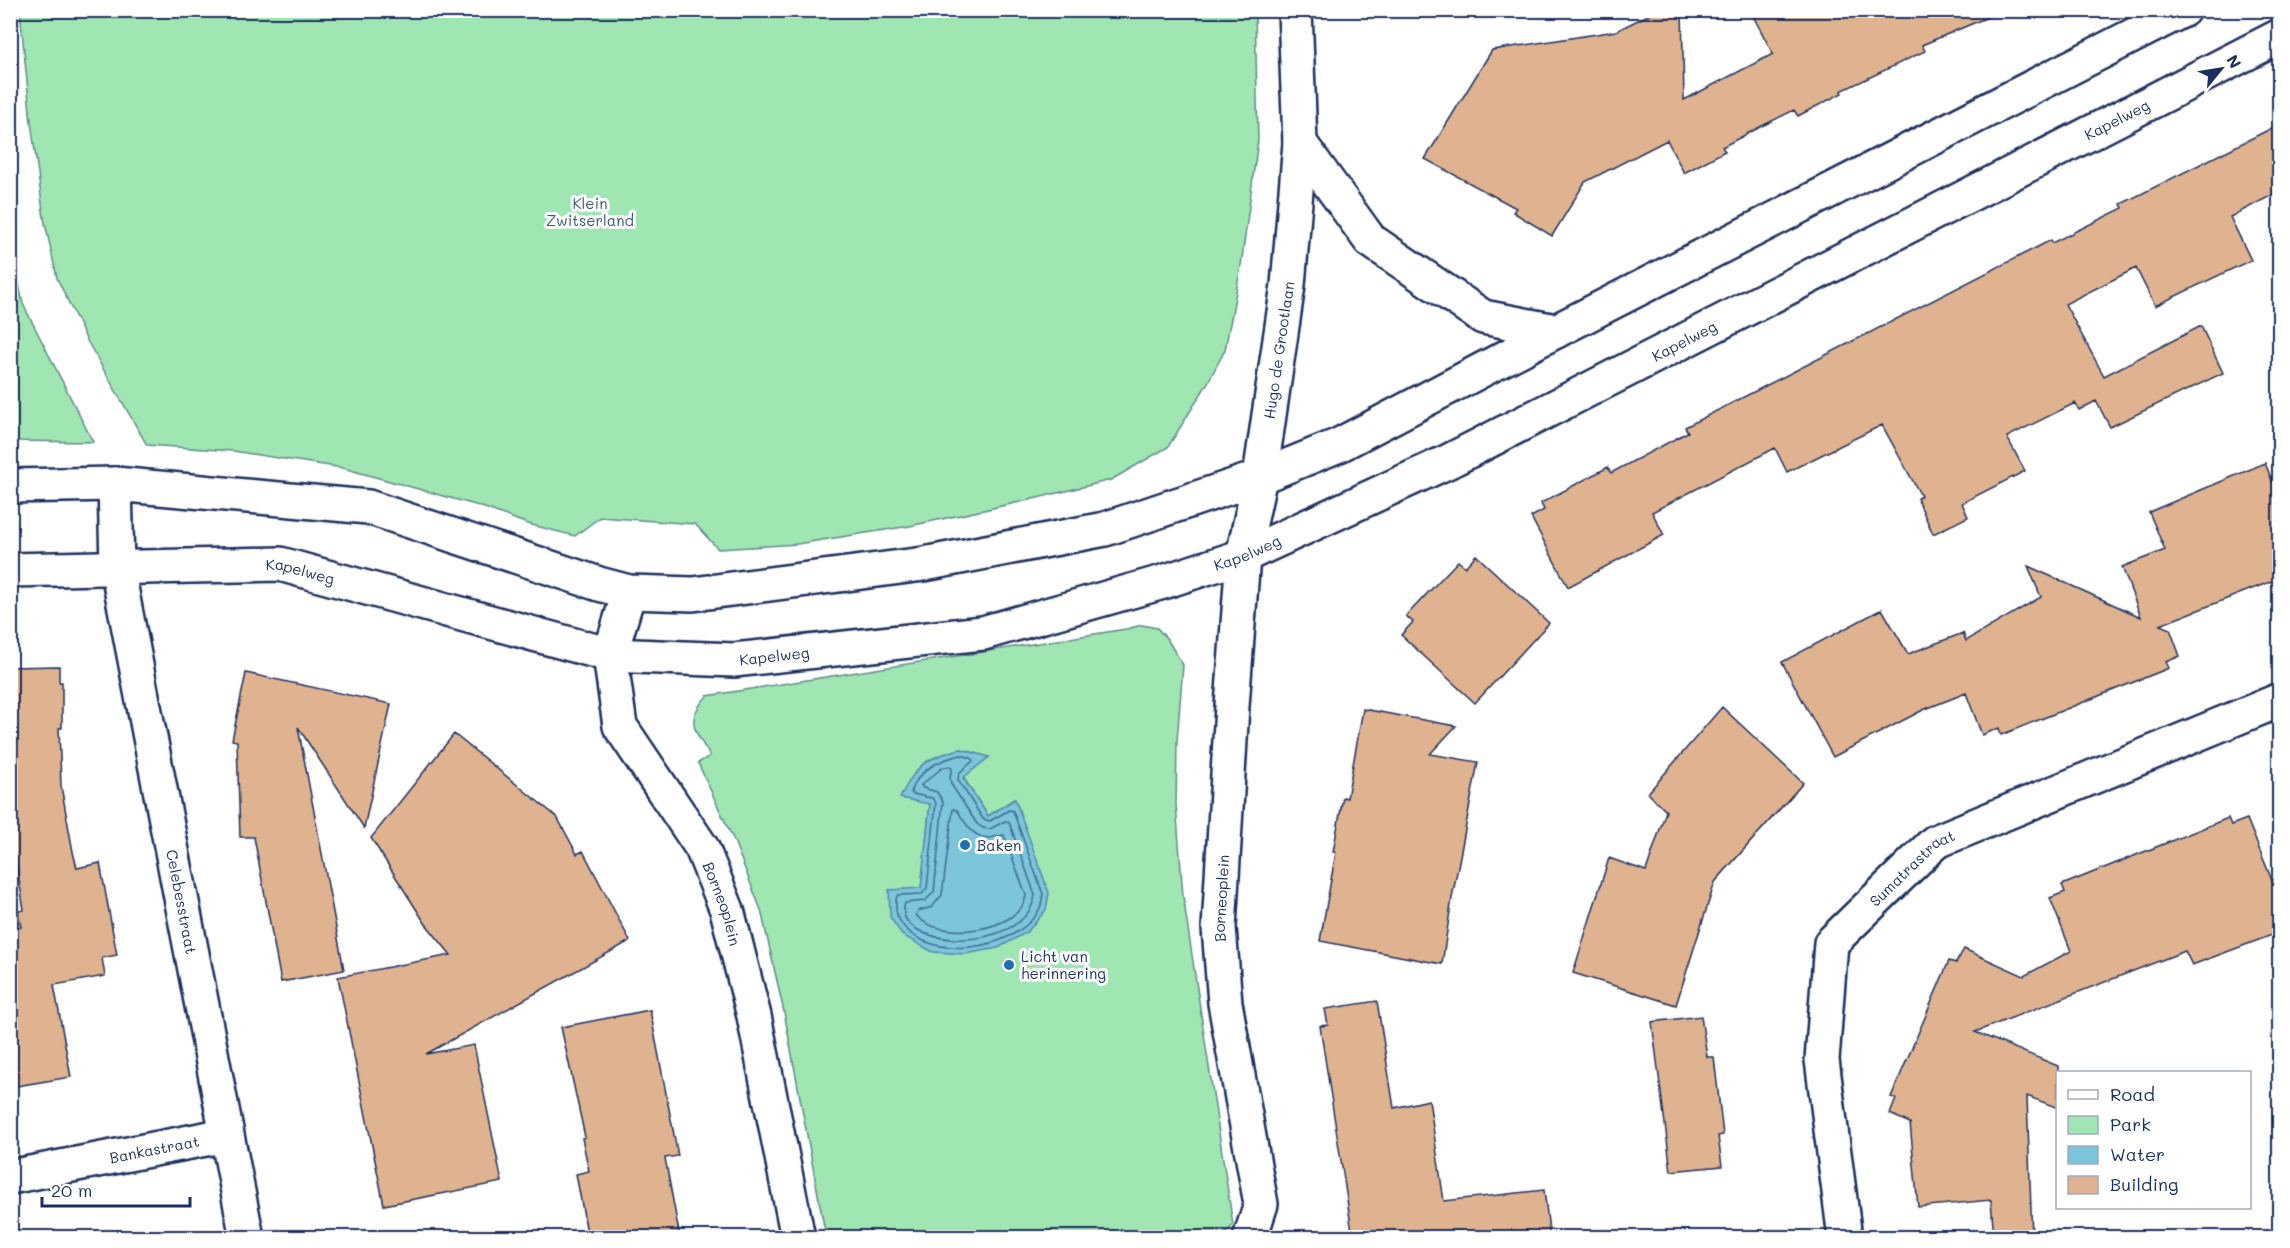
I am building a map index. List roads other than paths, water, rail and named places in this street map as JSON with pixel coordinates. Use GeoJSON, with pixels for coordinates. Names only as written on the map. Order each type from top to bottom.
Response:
{"type":"FeatureCollection","features":[{"type":"Feature","properties":{"kind":"street","name":"Hugo de Grootlaan"},"geometry":{"type":"LineString","coordinates":[[1243,556],[1260,477],[1288,285],[1300,143],[1295,10]]}},
{"type":"Feature","properties":{"kind":"street"},"geometry":{"type":"LineString","coordinates":[[10,486],[115,484],[368,507],[629,592],[693,594],[924,564],[1105,529],[1260,477],[1339,445],[1556,331],[2183,10]]}},
{"type":"Feature","properties":{"kind":"street","name":"Kapelweg"},"geometry":{"type":"LineString","coordinates":[[10,570],[280,564],[610,655],[734,660],[983,633],[1163,582],[1243,556],[1449,461],[2280,36]]}},
{"type":"Feature","properties":{"kind":"street"},"geometry":{"type":"LineString","coordinates":[[1300,143],[1370,240],[1483,317],[1556,331]]}},
{"type":"Feature","properties":{"kind":"street"},"geometry":{"type":"LineString","coordinates":[[115,484],[117,567]]}},
{"type":"Feature","properties":{"kind":"street","name":"Borneoplein"},"geometry":{"type":"LineString","coordinates":[[1243,556],[1219,928],[1225,1003],[1261,1204],[1250,1238]]}},
{"type":"Feature","properties":{"kind":"street","name":"Celebesstraat"},"geometry":{"type":"LineString","coordinates":[[117,567],[247,1238]]}},
{"type":"Feature","properties":{"kind":"street","name":"Borneoplein"},"geometry":{"type":"LineString","coordinates":[[629,592],[610,655],[620,726],[702,848],[727,910],[754,1016],[798,1238]]}},
{"type":"Feature","properties":{"kind":"street","name":"Sumatrastraat"},"geometry":{"type":"LineString","coordinates":[[1845,1238],[1822,1060],[1831,943],[1935,842],[2280,700]]}},
{"type":"Feature","properties":{"kind":"street","name":"Bankastraat"},"geometry":{"type":"LineString","coordinates":[[10,1177],[226,1135]]}},
{"type":"Feature","properties":{"kind":"water"},"geometry":{"type":"Polygon","coordinates":[[[961,749],[989,757],[963,778],[988,816],[1015,799],[1049,893],[1046,910],[1027,932],[998,948],[965,954],[933,952],[902,935],[890,917],[889,890],[921,888],[930,804],[900,798],[911,778],[923,764],[961,749]]]}},
{"type":"Feature","properties":{"kind":"place","name":"Baken"},"geometry":{"type":"Point","coordinates":[965,845]}},
{"type":"Feature","properties":{"kind":"place","name":"Licht van herinnering"},"geometry":{"type":"Point","coordinates":[1009,965]}},
{"type":"Feature","properties":{"kind":"park label","name":"Klein Zwitserland"},"geometry":{"type":"Point","coordinates":[590,212]}}]}
